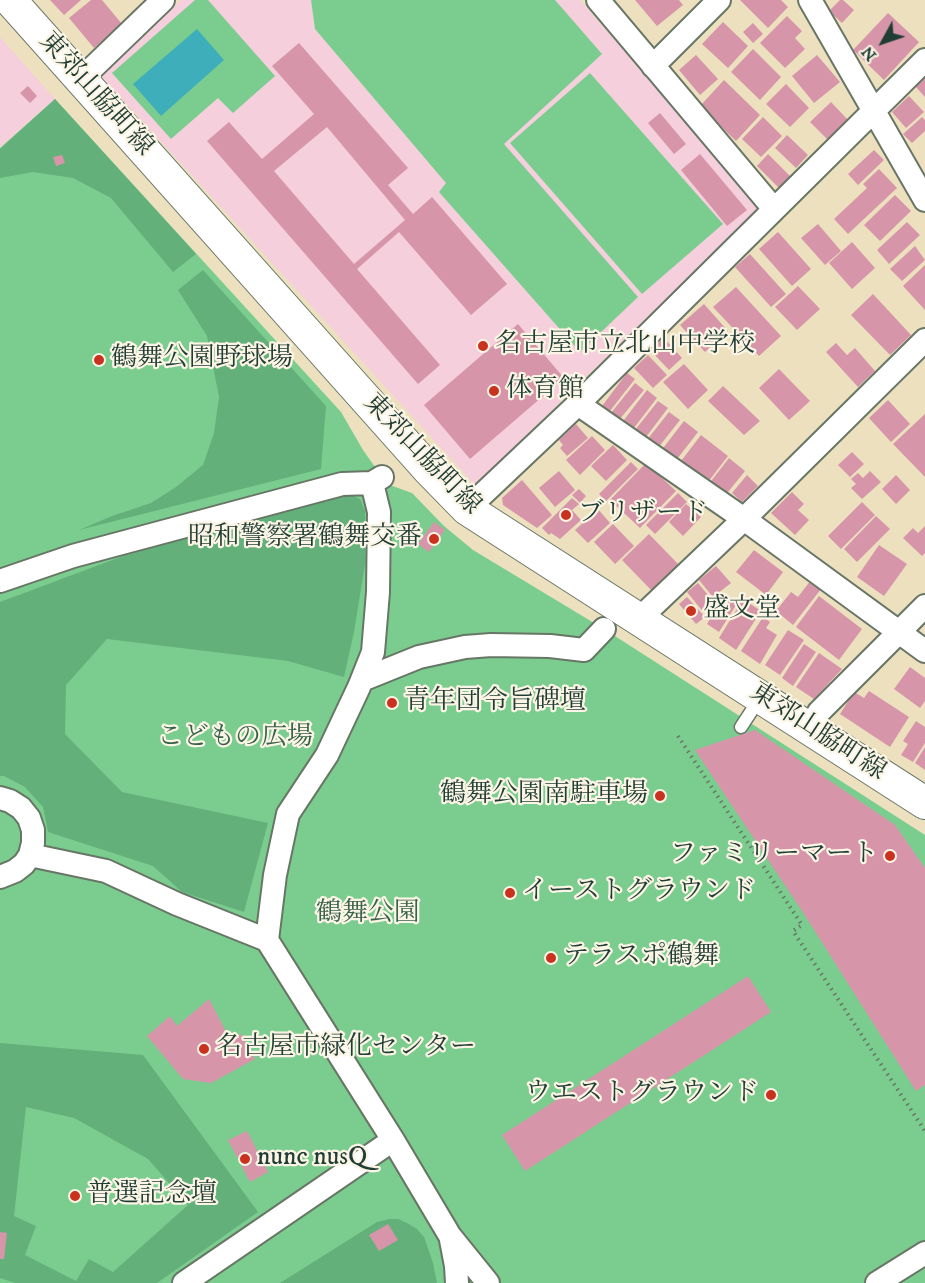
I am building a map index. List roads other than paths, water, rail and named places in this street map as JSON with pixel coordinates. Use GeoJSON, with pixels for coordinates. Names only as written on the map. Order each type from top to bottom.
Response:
{"type":"FeatureCollection","features":[{"type":"Feature","properties":{"kind":"street","name":"東郊山脇町線"},"geometry":{"type":"LineString","coordinates":[[10,0],[466,509],[925,802]]}},
{"type":"Feature","properties":{"kind":"street"},"geometry":{"type":"LineString","coordinates":[[81,79],[162,0]]}},
{"type":"Feature","properties":{"kind":"street"},"geometry":{"type":"LineString","coordinates":[[598,0],[774,208]]}},
{"type":"Feature","properties":{"kind":"street"},"geometry":{"type":"LineString","coordinates":[[653,66],[719,0]]}},
{"type":"Feature","properties":{"kind":"street"},"geometry":{"type":"LineString","coordinates":[[810,0],[925,200]]}},
{"type":"Feature","properties":{"kind":"street"},"geometry":{"type":"LineString","coordinates":[[466,509],[578,404],[925,60]]}},
{"type":"Feature","properties":{"kind":"street"},"geometry":{"type":"LineString","coordinates":[[639,619],[925,340]]}},
{"type":"Feature","properties":{"kind":"street"},"geometry":{"type":"LineString","coordinates":[[578,404],[744,519],[925,651]]}},
{"type":"Feature","properties":{"kind":"street"},"geometry":{"type":"LineString","coordinates":[[0,581],[73,556],[342,484],[377,480],[378,592],[373,651],[327,755],[288,814],[275,875],[267,940]]}},
{"type":"Feature","properties":{"kind":"street"},"geometry":{"type":"LineString","coordinates":[[809,728],[819,712],[925,606]]}},
{"type":"Feature","properties":{"kind":"street"},"geometry":{"type":"LineString","coordinates":[[362,680],[418,657],[465,647],[550,646],[584,650],[604,629]]}},
{"type":"Feature","properties":{"kind":"street"},"geometry":{"type":"LineString","coordinates":[[0,798],[21,807],[29,818],[33,830],[30,855],[24,864],[15,872],[0,877]]}},
{"type":"Feature","properties":{"kind":"street"},"geometry":{"type":"LineString","coordinates":[[30,855],[106,871],[177,904],[267,940],[393,1140],[450,1236],[488,1283]]}},
{"type":"Feature","properties":{"kind":"street"},"geometry":{"type":"LineString","coordinates":[[184,1283],[393,1140]]}},
{"type":"Feature","properties":{"kind":"street"},"geometry":{"type":"LineString","coordinates":[[450,1236],[457,1283]]}},
{"type":"Feature","properties":{"kind":"street"},"geometry":{"type":"LineString","coordinates":[[877,1283],[925,1253]]}},
{"type":"Feature","properties":{"kind":"lane"},"geometry":{"type":"LineString","coordinates":[[741,727],[760,697]]}},
{"type":"Feature","properties":{"kind":"water"},"geometry":{"type":"Polygon","coordinates":[[[197,29],[224,60],[161,116],[133,84],[197,29]]]}},
{"type":"Feature","properties":{"kind":"place","name":"名古屋市立北山中学校"},"geometry":{"type":"Point","coordinates":[483,346]}},
{"type":"Feature","properties":{"kind":"place","name":"鶴舞公園野球場"},"geometry":{"type":"Point","coordinates":[99,360]}},
{"type":"Feature","properties":{"kind":"place","name":"体育館"},"geometry":{"type":"Point","coordinates":[494,391]}},
{"type":"Feature","properties":{"kind":"place","name":"ブリザード"},"geometry":{"type":"Point","coordinates":[566,515]}},
{"type":"Feature","properties":{"kind":"place","name":"昭和警察署鶴舞交番"},"geometry":{"type":"Point","coordinates":[434,539]}},
{"type":"Feature","properties":{"kind":"place","name":"盛文堂"},"geometry":{"type":"Point","coordinates":[691,611]}},
{"type":"Feature","properties":{"kind":"place","name":"青年団令旨碑壇"},"geometry":{"type":"Point","coordinates":[392,703]}},
{"type":"Feature","properties":{"kind":"place","name":"鶴舞公園南駐車場"},"geometry":{"type":"Point","coordinates":[660,796]}},
{"type":"Feature","properties":{"kind":"place","name":"ファミリーマート"},"geometry":{"type":"Point","coordinates":[890,856]}},
{"type":"Feature","properties":{"kind":"place","name":"イーストグラウンド"},"geometry":{"type":"Point","coordinates":[510,893]}},
{"type":"Feature","properties":{"kind":"place","name":"テラスポ鶴舞"},"geometry":{"type":"Point","coordinates":[551,958]}},
{"type":"Feature","properties":{"kind":"place","name":"名古屋市緑化センター"},"geometry":{"type":"Point","coordinates":[204,1049]}},
{"type":"Feature","properties":{"kind":"place","name":"ウエストグラウンド"},"geometry":{"type":"Point","coordinates":[771,1095]}},
{"type":"Feature","properties":{"kind":"place","name":"nunc nusQ"},"geometry":{"type":"Point","coordinates":[245,1159]}},
{"type":"Feature","properties":{"kind":"place","name":"普選記念壇"},"geometry":{"type":"Point","coordinates":[75,1196]}},
{"type":"Feature","properties":{"kind":"park label","name":"こどもの広場"},"geometry":{"type":"Point","coordinates":[235,739]}},
{"type":"Feature","properties":{"kind":"park label","name":"鶴舞公園"},"geometry":{"type":"Point","coordinates":[368,915]}}]}
